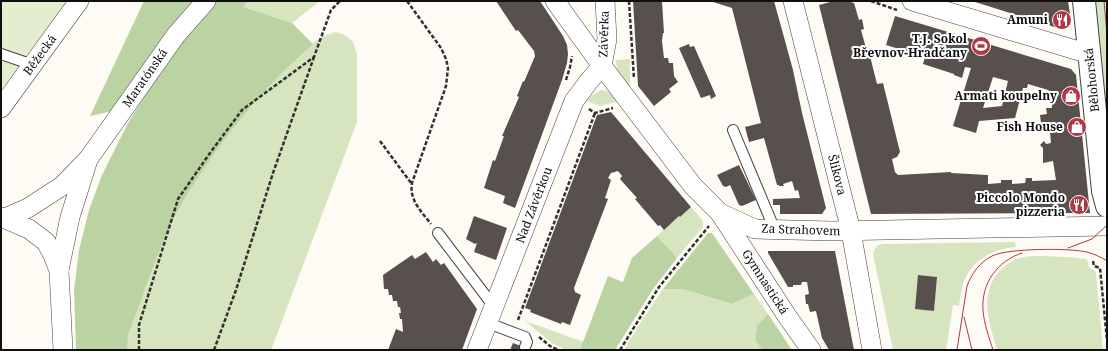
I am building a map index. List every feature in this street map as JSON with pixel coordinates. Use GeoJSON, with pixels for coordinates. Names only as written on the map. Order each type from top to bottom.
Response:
{"type":"FeatureCollection","features":[{"type":"Feature","properties":{"kind":"street","name":"Běžecká"},"geometry":{"type":"LineString","coordinates":[[1,108],[79,1]]}},
{"type":"Feature","properties":{"kind":"street","name":"Maratónská"},"geometry":{"type":"LineString","coordinates":[[3,217],[28,208],[62,186],[89,158],[176,35],[206,1]]}},
{"type":"Feature","properties":{"kind":"street","name":"Za Strahovem"},"geometry":{"type":"LineString","coordinates":[[555,1],[693,186],[715,218],[755,229],[774,228],[851,231],[1107,226]]}},
{"type":"Feature","properties":{"kind":"street","name":"Závěrka"},"geometry":{"type":"LineString","coordinates":[[602,66],[607,39],[605,1]]}},
{"type":"Feature","properties":{"kind":"street","name":"Šlikova"},"geometry":{"type":"LineString","coordinates":[[793,1],[851,231],[872,350]]}},
{"type":"Feature","properties":{"kind":"street"},"geometry":{"type":"LineString","coordinates":[[912,1],[1079,51],[1089,52]]}},
{"type":"Feature","properties":{"kind":"street","name":"Bělohorská"},"geometry":{"type":"LineString","coordinates":[[1084,1],[1103,190],[1107,206]]}},
{"type":"Feature","properties":{"kind":"street","name":"Nad Závěrkou"},"geometry":{"type":"LineString","coordinates":[[478,350],[574,101],[602,66]]}},
{"type":"Feature","properties":{"kind":"street","name":"Maratónská"},"geometry":{"type":"LineString","coordinates":[[63,350],[59,271],[70,217],[89,158]]}},
{"type":"Feature","properties":{"kind":"street","name":"Maratónská"},"geometry":{"type":"LineString","coordinates":[[3,217],[29,229],[46,242],[53,254],[59,271]]}},
{"type":"Feature","properties":{"kind":"street","name":"Gymnastická"},"geometry":{"type":"LineString","coordinates":[[715,218],[811,350]]}},
{"type":"Feature","properties":{"kind":"lane"},"geometry":{"type":"LineString","coordinates":[[1,54],[33,65]]}},
{"type":"Feature","properties":{"kind":"lane"},"geometry":{"type":"LineString","coordinates":[[733,130],[774,228]]}},
{"type":"Feature","properties":{"kind":"lane"},"geometry":{"type":"LineString","coordinates":[[438,232],[492,315],[525,337],[527,342],[525,348]]}},
{"type":"Feature","properties":{"kind":"path"},"geometry":{"type":"LineString","coordinates":[[214,350],[236,290],[273,173],[314,57],[331,10],[340,1]]}},
{"type":"Feature","properties":{"kind":"path"},"geometry":{"type":"LineString","coordinates":[[407,1],[441,48],[448,68],[446,86],[410,190],[412,197],[438,232]]}},
{"type":"Feature","properties":{"kind":"path"},"geometry":{"type":"LineString","coordinates":[[629,1],[634,80]]}},
{"type":"Feature","properties":{"kind":"path"},"geometry":{"type":"LineString","coordinates":[[566,81],[570,68],[572,51]]}},
{"type":"Feature","properties":{"kind":"path"},"geometry":{"type":"LineString","coordinates":[[139,350],[140,325],[178,199],[242,110],[314,57]]}},
{"type":"Feature","properties":{"kind":"path"},"geometry":{"type":"LineString","coordinates":[[518,320],[595,113],[574,101]]}},
{"type":"Feature","properties":{"kind":"path"},"geometry":{"type":"LineString","coordinates":[[380,141],[412,183]]}},
{"type":"Feature","properties":{"kind":"path"},"geometry":{"type":"LineString","coordinates":[[620,350],[659,287],[715,218]]}},
{"type":"Feature","properties":{"kind":"path"},"geometry":{"type":"LineString","coordinates":[[1093,261],[1094,266],[1100,268],[1107,340]]}},
{"type":"Feature","properties":{"kind":"green space"},"geometry":{"type":"Polygon","coordinates":[[[1,1],[69,1],[47,40],[1,89],[1,1]]]}},
{"type":"Feature","properties":{"kind":"green space"},"geometry":{"type":"Polygon","coordinates":[[[144,1],[198,1],[113,111],[90,116],[144,1]]]}},
{"type":"Feature","properties":{"kind":"green space"},"geometry":{"type":"Polygon","coordinates":[[[217,1],[247,1],[244,7],[292,23],[313,44],[283,72],[255,102],[217,150],[189,191],[168,231],[156,261],[128,335],[127,350],[76,350],[74,290],[79,250],[89,210],[102,175],[128,123],[165,63],[217,1]]]}},
{"type":"Feature","properties":{"kind":"green space"},"geometry":{"type":"Polygon","coordinates":[[[247,1],[320,1],[292,23],[244,7],[247,1]]]}},
{"type":"Feature","properties":{"kind":"green space"},"geometry":{"type":"Polygon","coordinates":[[[1094,1],[1107,1],[1107,130],[1094,1]]]}},
{"type":"Feature","properties":{"kind":"green space"},"geometry":{"type":"Polygon","coordinates":[[[335,32],[345,35],[353,42],[357,54],[357,122],[271,350],[127,350],[128,335],[150,275],[176,216],[201,172],[230,131],[263,92],[313,43],[325,35],[335,32]]]}},
{"type":"Feature","properties":{"kind":"green space"},"geometry":{"type":"Polygon","coordinates":[[[630,59],[630,88],[617,70],[616,60],[630,59]]]}},
{"type":"Feature","properties":{"kind":"green space"},"geometry":{"type":"Polygon","coordinates":[[[601,90],[612,92],[620,101],[600,106],[587,101],[591,96],[601,90]]]}},
{"type":"Feature","properties":{"kind":"green space"},"geometry":{"type":"Polygon","coordinates":[[[691,207],[703,221],[703,227],[677,258],[657,236],[691,207]]]}},
{"type":"Feature","properties":{"kind":"green space"},"geometry":{"type":"Polygon","coordinates":[[[708,233],[712,233],[754,294],[731,304],[683,289],[663,289],[708,233]]]}},
{"type":"Feature","properties":{"kind":"green space"},"geometry":{"type":"Polygon","coordinates":[[[657,236],[677,258],[653,289],[615,350],[580,350],[608,276],[623,282],[632,258],[657,236]]]}},
{"type":"Feature","properties":{"kind":"green space"},"geometry":{"type":"Polygon","coordinates":[[[1015,242],[1016,247],[991,253],[971,268],[963,284],[959,306],[953,305],[946,350],[893,350],[873,254],[876,248],[881,244],[1015,242]],[[919,275],[915,308],[934,310],[937,277],[919,275]]]}},
{"type":"Feature","properties":{"kind":"green space"},"geometry":{"type":"Polygon","coordinates":[[[1022,257],[1068,257],[1087,259],[1089,267],[1096,272],[1103,350],[997,350],[989,321],[987,302],[988,292],[997,274],[1003,267],[1022,257]]]}},
{"type":"Feature","properties":{"kind":"green space"},"geometry":{"type":"Polygon","coordinates":[[[663,289],[683,289],[730,304],[754,294],[768,314],[757,326],[755,339],[762,350],[624,350],[663,289]]]}},
{"type":"Feature","properties":{"kind":"green space"},"geometry":{"type":"Polygon","coordinates":[[[768,314],[792,350],[762,350],[755,339],[757,326],[768,314]]]}},
{"type":"Feature","properties":{"kind":"green space"},"geometry":{"type":"Polygon","coordinates":[[[525,321],[584,342],[580,350],[566,350],[552,343],[525,321]]]}},
{"type":"Feature","properties":{"kind":"building"},"geometry":{"type":"Polygon","coordinates":[[[496,1],[540,1],[563,36],[567,45],[568,54],[562,80],[515,208],[503,203],[505,196],[484,188],[493,160],[495,161],[504,136],[502,136],[519,97],[517,96],[535,56],[534,51],[518,30],[516,31],[496,1]]]}},
{"type":"Feature","properties":{"kind":"building"},"geometry":{"type":"Polygon","coordinates":[[[633,1],[662,1],[664,33],[662,41],[664,58],[668,58],[669,63],[673,63],[674,76],[678,82],[669,89],[671,92],[654,106],[638,86],[633,1]]]}},
{"type":"Feature","properties":{"kind":"building"},"geometry":{"type":"Polygon","coordinates":[[[710,1],[774,1],[793,70],[802,113],[826,208],[822,214],[780,214],[780,205],[773,205],[773,199],[800,198],[798,190],[795,191],[792,181],[783,184],[784,186],[777,185],[764,138],[749,142],[745,127],[761,123],[732,8],[710,1]]]}},
{"type":"Feature","properties":{"kind":"building"},"geometry":{"type":"Polygon","coordinates":[[[834,1],[847,1],[854,3],[859,20],[862,19],[864,29],[861,30],[866,48],[868,48],[877,84],[883,83],[900,152],[897,157],[892,159],[895,172],[898,175],[951,172],[988,175],[988,184],[1001,183],[1001,180],[1012,180],[1012,184],[1025,183],[1026,178],[1032,178],[1032,181],[1056,180],[1053,161],[1043,163],[1043,148],[1040,145],[1044,141],[1046,144],[1051,143],[1049,122],[1041,123],[1040,115],[1047,114],[1046,108],[1052,108],[1051,92],[1028,84],[1027,88],[1023,88],[1015,118],[979,121],[976,133],[953,126],[971,68],[965,67],[962,78],[923,64],[925,57],[886,45],[895,16],[1071,69],[1076,75],[1090,213],[871,214],[819,5],[834,1]],[[993,77],[983,108],[1002,106],[1008,81],[993,77]]]}},
{"type":"Feature","properties":{"kind":"building"},"geometry":{"type":"Polygon","coordinates":[[[972,1],[1068,1],[1071,21],[1061,29],[972,1]]]}},
{"type":"Feature","properties":{"kind":"building"},"geometry":{"type":"Polygon","coordinates":[[[689,44],[690,47],[694,46],[716,96],[711,99],[710,95],[701,98],[679,48],[689,44]]]}},
{"type":"Feature","properties":{"kind":"building"},"geometry":{"type":"Polygon","coordinates":[[[611,112],[691,207],[664,230],[660,225],[658,226],[635,199],[637,198],[620,179],[622,176],[618,171],[611,173],[608,178],[611,180],[605,198],[608,199],[574,288],[575,292],[581,295],[570,325],[562,322],[561,324],[530,312],[531,310],[525,308],[597,115],[611,112]]]}},
{"type":"Feature","properties":{"kind":"building"},"geometry":{"type":"Polygon","coordinates":[[[739,165],[756,200],[742,206],[739,205],[730,185],[726,187],[723,186],[717,175],[739,165]]]}},
{"type":"Feature","properties":{"kind":"building"},"geometry":{"type":"Polygon","coordinates":[[[474,216],[507,228],[496,260],[474,252],[477,243],[475,244],[466,239],[474,216]]]}},
{"type":"Feature","properties":{"kind":"building"},"geometry":{"type":"Polygon","coordinates":[[[768,251],[835,251],[854,350],[829,350],[822,338],[816,311],[810,312],[808,304],[806,304],[805,295],[809,294],[807,282],[802,282],[801,285],[793,285],[793,287],[788,287],[768,251]]]}},
{"type":"Feature","properties":{"kind":"building"},"geometry":{"type":"Polygon","coordinates":[[[426,252],[433,262],[436,259],[441,265],[444,263],[477,309],[462,350],[388,350],[396,329],[403,332],[402,319],[400,319],[399,313],[401,313],[400,307],[398,307],[397,301],[393,301],[392,295],[389,295],[388,289],[384,289],[383,275],[412,255],[415,259],[426,252]]]}},
{"type":"Feature","properties":{"kind":"building"},"geometry":{"type":"Polygon","coordinates":[[[918,275],[937,277],[934,311],[915,309],[918,275]]]}},
{"type":"Feature","properties":{"kind":"building"},"geometry":{"type":"Polygon","coordinates":[[[513,343],[531,350],[510,350],[513,343]]]}},
{"type":"Feature","properties":{"kind":"tram line"},"geometry":{"type":"LineString","coordinates":[[1104,1],[1107,34]]}},
{"type":"Feature","properties":{"kind":"tram line"},"geometry":{"type":"LineString","coordinates":[[1068,248],[1092,239],[1107,225]]}},
{"type":"Feature","properties":{"kind":"tram line"},"geometry":{"type":"LineString","coordinates":[[957,350],[967,286],[977,268],[988,258],[1000,253],[1011,251],[1054,249],[1087,252],[1107,261]]}},
{"type":"Feature","properties":{"kind":"tram line"},"geometry":{"type":"LineString","coordinates":[[993,350],[983,310],[985,291],[992,275],[998,268],[1005,262],[1022,253]]}},
{"type":"Feature","properties":{"kind":"tram line"},"geometry":{"type":"LineString","coordinates":[[964,317],[972,350]]}},
{"type":"Feature","properties":{"kind":"place","name":"Amuni"},"geometry":{"type":"Point","coordinates":[1062,20]}},
{"type":"Feature","properties":{"kind":"place","name":"T.J. Sokol Břevnov-Hradčany"},"geometry":{"type":"Point","coordinates":[981,46]}},
{"type":"Feature","properties":{"kind":"place","name":"Armati koupelny"},"geometry":{"type":"Point","coordinates":[1071,96]}},
{"type":"Feature","properties":{"kind":"place","name":"Fish House"},"geometry":{"type":"Point","coordinates":[1077,127]}},
{"type":"Feature","properties":{"kind":"place","name":"Piccolo Mondo pizzeria"},"geometry":{"type":"Point","coordinates":[1079,205]}}]}
